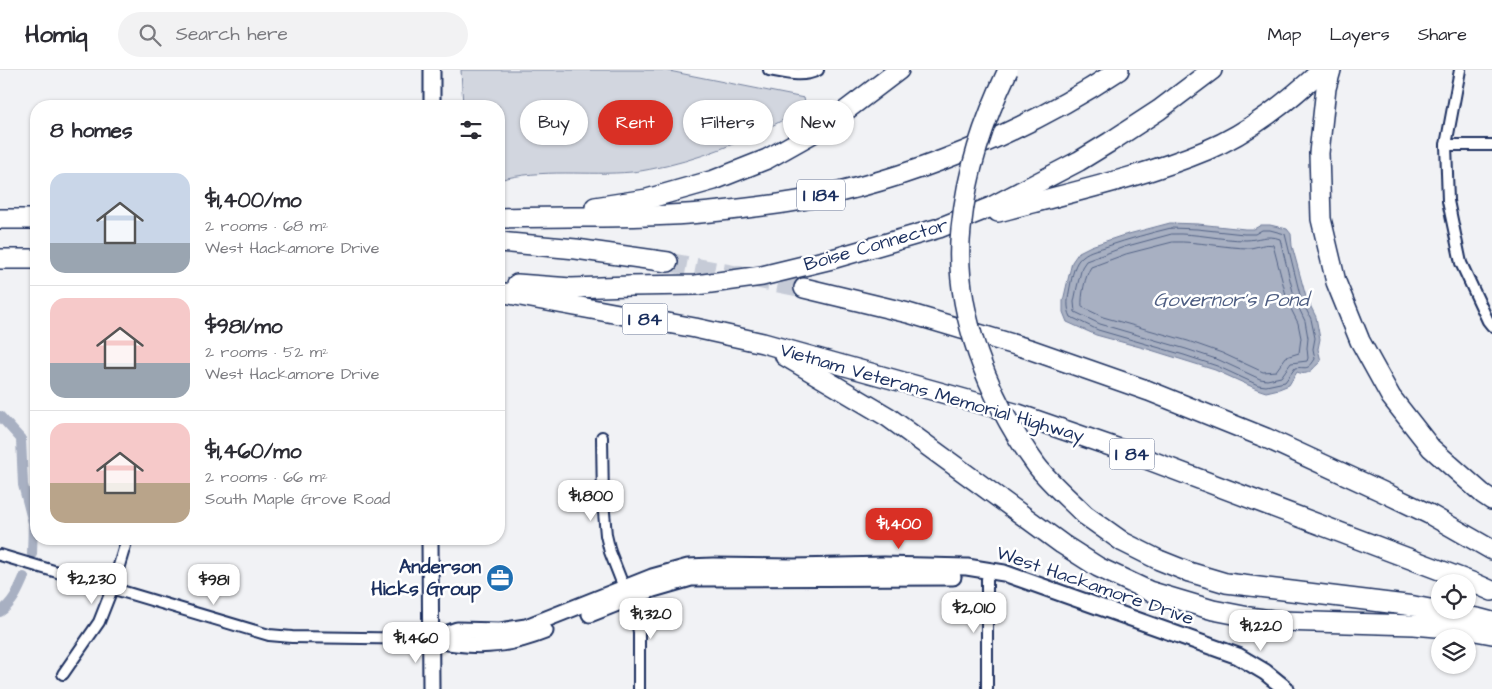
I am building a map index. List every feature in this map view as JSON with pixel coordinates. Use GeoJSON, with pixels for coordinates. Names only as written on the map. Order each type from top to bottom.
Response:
{"type":"FeatureCollection","features":[{"type":"Feature","properties":{"kind":"highway"},"geometry":{"type":"LineString","coordinates":[[524,217],[647,199],[714,180],[768,159],[824,127],[899,70]]}},
{"type":"Feature","properties":{"kind":"highway"},"geometry":{"type":"LineString","coordinates":[[1008,70],[991,106],[979,139],[966,189],[960,231],[960,273],[968,317],[979,355],[994,394],[1008,423],[1038,468],[1085,514],[1123,542],[1189,572],[1226,583],[1414,606],[1492,622]]}},
{"type":"Feature","properties":{"kind":"highway","name":"I 184"},"geometry":{"type":"LineString","coordinates":[[505,218],[641,216],[710,212],[797,201],[860,186],[982,145],[1098,84],[1118,70]]}},
{"type":"Feature","properties":{"kind":"highway","name":"Boise Connector"},"geometry":{"type":"LineString","coordinates":[[505,283],[571,288],[696,285],[762,276],[832,259],[939,228],[991,207],[1079,161],[1160,110],[1212,70]]}},
{"type":"Feature","properties":{"kind":"highway"},"geometry":{"type":"LineString","coordinates":[[939,228],[1150,170],[1208,149],[1252,126],[1287,102],[1322,70]]}},
{"type":"Feature","properties":{"kind":"highway"},"geometry":{"type":"LineString","coordinates":[[1331,70],[1326,88],[1318,153],[1321,218],[1336,282],[1360,341],[1391,397],[1431,448],[1492,500]]}},
{"type":"Feature","properties":{"kind":"highway"},"geometry":{"type":"LineString","coordinates":[[0,219],[30,219]]}},
{"type":"Feature","properties":{"kind":"highway"},"geometry":{"type":"LineString","coordinates":[[505,243],[576,249],[668,262]]}},
{"type":"Feature","properties":{"kind":"highway"},"geometry":{"type":"LineString","coordinates":[[0,259],[30,259]]}},
{"type":"Feature","properties":{"kind":"highway"},"geometry":{"type":"LineString","coordinates":[[804,288],[908,313],[1030,349],[1098,372],[1208,413],[1492,541]]}},
{"type":"Feature","properties":{"kind":"highway","name":"Vietnam Veterans Memorial Highway"},"geometry":{"type":"LineString","coordinates":[[505,293],[695,328],[763,343],[1018,414],[1125,451],[1492,591]]}},
{"type":"Feature","properties":{"kind":"highway"},"geometry":{"type":"LineString","coordinates":[[763,343],[888,417],[1062,544],[1098,567],[1149,591],[1213,610],[1280,621],[1414,624],[1492,634]]}},
{"type":"Feature","properties":{"kind":"highway"},"geometry":{"type":"LineString","coordinates":[[1429,514],[1492,550]]}},
{"type":"Feature","properties":{"kind":"street"},"geometry":{"type":"LineString","coordinates":[[432,70],[432,100]]}},
{"type":"Feature","properties":{"kind":"street"},"geometry":{"type":"LineString","coordinates":[[769,70],[795,75],[810,74],[818,70]]}},
{"type":"Feature","properties":{"kind":"street"},"geometry":{"type":"LineString","coordinates":[[1460,70],[1446,145],[1448,201],[1461,263],[1492,326]]}},
{"type":"Feature","properties":{"kind":"street"},"geometry":{"type":"LineString","coordinates":[[1446,145],[1492,145]]}},
{"type":"Feature","properties":{"kind":"street"},"geometry":{"type":"LineString","coordinates":[[602,437],[604,518],[610,552],[637,621],[639,632],[639,689]]}},
{"type":"Feature","properties":{"kind":"street"},"geometry":{"type":"LineString","coordinates":[[63,674],[99,622],[112,589],[125,545]]}},
{"type":"Feature","properties":{"kind":"street"},"geometry":{"type":"LineString","coordinates":[[430,545],[431,689]]}},
{"type":"Feature","properties":{"kind":"street","name":"West Hackamore Drive"},"geometry":{"type":"LineString","coordinates":[[0,555],[269,635],[292,637],[431,639],[457,644],[514,642],[625,594],[672,570],[695,567],[884,565],[967,567],[1004,573],[1096,612]]}},
{"type":"Feature","properties":{"kind":"street","name":"West Hackamore Drive"},"geometry":{"type":"LineString","coordinates":[[625,594],[701,577],[967,576],[987,578],[1016,586],[1215,653]]}},
{"type":"Feature","properties":{"kind":"street"},"geometry":{"type":"LineString","coordinates":[[987,578],[987,689]]}},
{"type":"Feature","properties":{"kind":"street"},"geometry":{"type":"LineString","coordinates":[[1215,653],[1260,679],[1272,689]]}},
{"type":"Feature","properties":{"kind":"street"},"geometry":{"type":"LineString","coordinates":[[1215,653],[1250,663],[1286,689]]}},
{"type":"Feature","properties":{"kind":"shaded area"},"geometry":{"type":"Polygon","coordinates":[[[461,70],[664,70],[804,98],[804,100],[783,100],[783,120],[773,126],[773,100],[683,100],[683,145],[731,145],[685,161],[632,172],[548,173],[505,178],[505,100],[463,100],[461,70]]]}},
{"type":"Feature","properties":{"kind":"water","name":"Governor's Pond"},"geometry":{"type":"Polygon","coordinates":[[[1170,223],[1245,229],[1270,225],[1287,229],[1291,234],[1292,246],[1306,297],[1316,317],[1320,339],[1318,349],[1321,361],[1308,373],[1297,372],[1289,385],[1266,392],[1215,370],[1096,335],[1067,322],[1063,312],[1063,301],[1072,262],[1079,252],[1121,236],[1170,223]]]}},
{"type":"Feature","properties":{"kind":"waterway"},"geometry":{"type":"LineString","coordinates":[[0,416],[21,439],[23,485],[30,512]]}},
{"type":"Feature","properties":{"kind":"waterway"},"geometry":{"type":"LineString","coordinates":[[32,545],[32,554]]}},
{"type":"Feature","properties":{"kind":"waterway"},"geometry":{"type":"LineString","coordinates":[[0,612],[12,601],[24,577]]}},
{"type":"Feature","properties":{"kind":"tunnel"},"geometry":{"type":"LineString","coordinates":[[668,262],[804,288]]}},
{"type":"Feature","properties":{"kind":"place","name":"Anderson Hicks Group"},"geometry":{"type":"Point","coordinates":[500,578]}}]}
